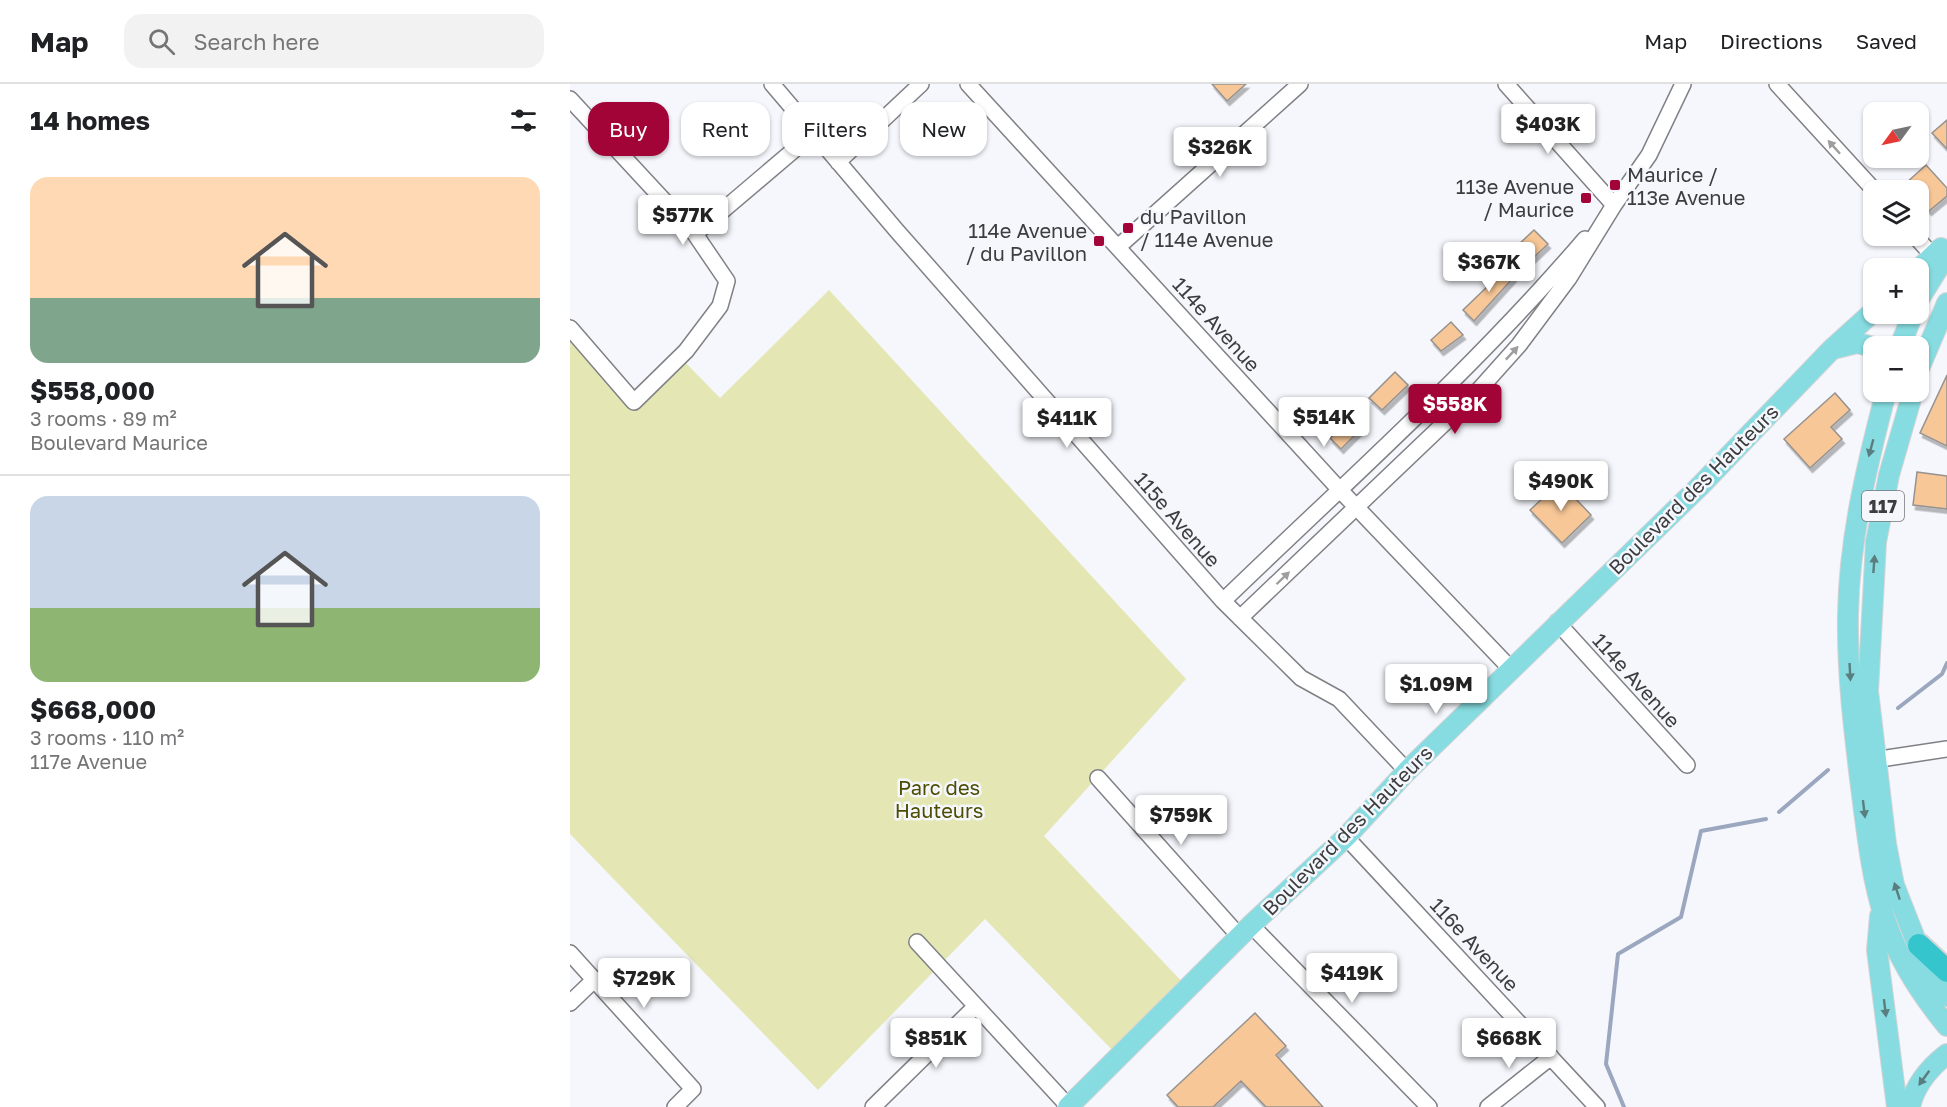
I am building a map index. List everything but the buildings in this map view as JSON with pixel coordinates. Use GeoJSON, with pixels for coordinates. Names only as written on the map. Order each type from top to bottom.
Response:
{"type":"FeatureCollection","features":[{"type":"Feature","properties":{"kind":"highway"},"geometry":{"type":"LineString","coordinates":[[1919,945],[1947,971]]}},
{"type":"Feature","properties":{"kind":"main road"},"geometry":{"type":"LineString","coordinates":[[1929,262],[1943,251]]}},
{"type":"Feature","properties":{"kind":"main road"},"geometry":{"type":"LineString","coordinates":[[1929,279],[1943,251]]}},
{"type":"Feature","properties":{"kind":"main road"},"geometry":{"type":"LineString","coordinates":[[1929,344],[1947,303]]}},
{"type":"Feature","properties":{"kind":"main road","name":"Boulevard des Hauteurs"},"geometry":{"type":"LineString","coordinates":[[1069,1107],[1246,931],[1346,837],[1407,771],[1510,668],[1700,486],[1831,350],[1863,321]]}},
{"type":"Feature","properties":{"kind":"main road"},"geometry":{"type":"LineString","coordinates":[[1831,350],[1857,343],[1863,344]]}},
{"type":"Feature","properties":{"kind":"main road","name":"117"},"geometry":{"type":"LineString","coordinates":[[1884,402],[1866,469],[1853,546],[1848,614],[1851,694],[1891,872],[1903,910],[1927,969],[1947,996]]}},
{"type":"Feature","properties":{"kind":"main road","name":"117"},"geometry":{"type":"LineString","coordinates":[[1881,910],[1872,870],[1866,761],[1868,671],[1876,542],[1889,475],[1910,402]]}},
{"type":"Feature","properties":{"kind":"main road"},"geometry":{"type":"LineString","coordinates":[[1881,910],[1902,962],[1947,1026]]}},
{"type":"Feature","properties":{"kind":"main road"},"geometry":{"type":"LineString","coordinates":[[1881,910],[1877,950],[1897,1107]]}},
{"type":"Feature","properties":{"kind":"main road"},"geometry":{"type":"LineString","coordinates":[[1910,1107],[1915,1091],[1924,1076],[1947,1054]]}},
{"type":"Feature","properties":{"kind":"street","name":"115e Avenue"},"geometry":{"type":"LineString","coordinates":[[772,84],[787,102]]}},
{"type":"Feature","properties":{"kind":"street"},"geometry":{"type":"LineString","coordinates":[[838,162],[921,84]]}},
{"type":"Feature","properties":{"kind":"street","name":"114e Avenue"},"geometry":{"type":"LineString","coordinates":[[968,84],[1339,489],[1510,668]]}},
{"type":"Feature","properties":{"kind":"street"},"geometry":{"type":"LineString","coordinates":[[1118,247],[1300,84]]}},
{"type":"Feature","properties":{"kind":"street"},"geometry":{"type":"LineString","coordinates":[[1506,84],[1614,205]]}},
{"type":"Feature","properties":{"kind":"street"},"geometry":{"type":"LineString","coordinates":[[1240,618],[1460,407],[1519,345],[1569,278],[1614,205],[1649,155],[1683,84]]}},
{"type":"Feature","properties":{"kind":"street"},"geometry":{"type":"LineString","coordinates":[[1777,84],[1865,180]]}},
{"type":"Feature","properties":{"kind":"street"},"geometry":{"type":"LineString","coordinates":[[570,99],[695,234],[727,281],[720,306],[686,351],[634,402],[570,328]]}},
{"type":"Feature","properties":{"kind":"street"},"geometry":{"type":"LineString","coordinates":[[695,234],[787,156]]}},
{"type":"Feature","properties":{"kind":"street","name":"115e Avenue"},"geometry":{"type":"LineString","coordinates":[[833,156],[1222,601],[1301,678],[1339,699],[1407,771]]}},
{"type":"Feature","properties":{"kind":"street"},"geometry":{"type":"LineString","coordinates":[[1222,601],[1446,387],[1543,287],[1614,205]]}},
{"type":"Feature","properties":{"kind":"street"},"geometry":{"type":"LineString","coordinates":[[1929,244],[1943,251]]}},
{"type":"Feature","properties":{"kind":"street"},"geometry":{"type":"LineString","coordinates":[[1446,387],[1460,407]]}},
{"type":"Feature","properties":{"kind":"street","name":"114e Avenue"},"geometry":{"type":"LineString","coordinates":[[1557,622],[1687,765]]}},
{"type":"Feature","properties":{"kind":"street"},"geometry":{"type":"LineString","coordinates":[[1866,761],[1947,749]]}},
{"type":"Feature","properties":{"kind":"street"},"geometry":{"type":"LineString","coordinates":[[1098,778],[1246,931],[1429,1107]]}},
{"type":"Feature","properties":{"kind":"street","name":"116e Avenue"},"geometry":{"type":"LineString","coordinates":[[1346,837],[1597,1107]]}},
{"type":"Feature","properties":{"kind":"street"},"geometry":{"type":"LineString","coordinates":[[917,942],[1069,1107]]}},
{"type":"Feature","properties":{"kind":"street"},"geometry":{"type":"LineString","coordinates":[[570,953],[693,1089],[675,1107]]}},
{"type":"Feature","properties":{"kind":"street"},"geometry":{"type":"LineString","coordinates":[[570,1004],[595,979]]}},
{"type":"Feature","properties":{"kind":"street"},"geometry":{"type":"LineString","coordinates":[[873,1107],[976,1006]]}},
{"type":"Feature","properties":{"kind":"street"},"geometry":{"type":"LineString","coordinates":[[1488,1107],[1551,1057]]}},
{"type":"Feature","properties":{"kind":"green space","name":"Parc des Hauteurs"},"geometry":{"type":"Polygon","coordinates":[[[829,290],[1186,679],[1044,836],[1187,987],[1117,1055],[985,919],[818,1090],[570,834],[570,328],[634,403],[680,357],[720,398],[829,290]]]}},
{"type":"Feature","properties":{"kind":"waterway"},"geometry":{"type":"LineString","coordinates":[[1898,708],[1942,674],[1947,663]]}},
{"type":"Feature","properties":{"kind":"waterway"},"geometry":{"type":"LineString","coordinates":[[1779,812],[1828,770]]}},
{"type":"Feature","properties":{"kind":"waterway"},"geometry":{"type":"LineString","coordinates":[[1624,1107],[1606,1064],[1618,954],[1681,917],[1701,831],[1766,819]]}},
{"type":"Feature","properties":{"kind":"place","name":"Maurice / 113e Avenue"},"geometry":{"type":"Point","coordinates":[1615,185]}},
{"type":"Feature","properties":{"kind":"place","name":"113e Avenue / Maurice"},"geometry":{"type":"Point","coordinates":[1586,198]}},
{"type":"Feature","properties":{"kind":"place","name":"du Pavillon / 114e Avenue"},"geometry":{"type":"Point","coordinates":[1128,228]}},
{"type":"Feature","properties":{"kind":"place","name":"114e Avenue / du Pavillon"},"geometry":{"type":"Point","coordinates":[1099,241]}}]}
